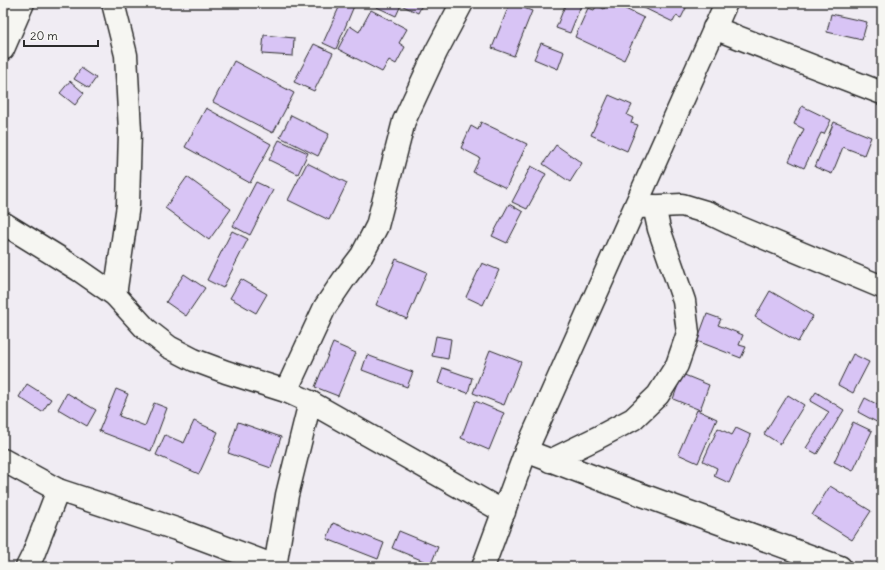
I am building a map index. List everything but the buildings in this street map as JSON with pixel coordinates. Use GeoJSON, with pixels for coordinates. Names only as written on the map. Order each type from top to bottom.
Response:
{"type":"FeatureCollection","features":[{"type":"Feature","properties":{"kind":"street"},"geometry":{"type":"LineString","coordinates":[[3,49],[24,3]]}},
{"type":"Feature","properties":{"kind":"street"},"geometry":{"type":"LineString","coordinates":[[112,3],[126,54],[130,131],[128,205],[115,295]]}},
{"type":"Feature","properties":{"kind":"street"},"geometry":{"type":"LineString","coordinates":[[286,391],[325,307],[362,255],[378,226],[404,121],[436,52],[462,3]]}},
{"type":"Feature","properties":{"kind":"street"},"geometry":{"type":"LineString","coordinates":[[483,567],[526,451],[645,206],[714,28],[726,3]]}},
{"type":"Feature","properties":{"kind":"street"},"geometry":{"type":"LineString","coordinates":[[714,28],[882,93]]}},
{"type":"Feature","properties":{"kind":"street"},"geometry":{"type":"LineString","coordinates":[[645,206],[682,205],[709,213],[743,229],[882,287]]}},
{"type":"Feature","properties":{"kind":"street"},"geometry":{"type":"LineString","coordinates":[[550,461],[633,419],[658,395],[677,364],[688,333],[684,301],[659,229],[645,206]]}},
{"type":"Feature","properties":{"kind":"street"},"geometry":{"type":"LineString","coordinates":[[3,223],[79,270],[115,295],[146,329],[168,347],[194,360],[286,391],[310,402],[504,512]]}},
{"type":"Feature","properties":{"kind":"street"},"geometry":{"type":"LineString","coordinates":[[3,460],[58,490],[176,529],[275,566],[287,495],[310,402]]}},
{"type":"Feature","properties":{"kind":"street"},"geometry":{"type":"LineString","coordinates":[[526,451],[834,566]]}},
{"type":"Feature","properties":{"kind":"street"},"geometry":{"type":"LineString","coordinates":[[27,567],[58,490]]}}]}
